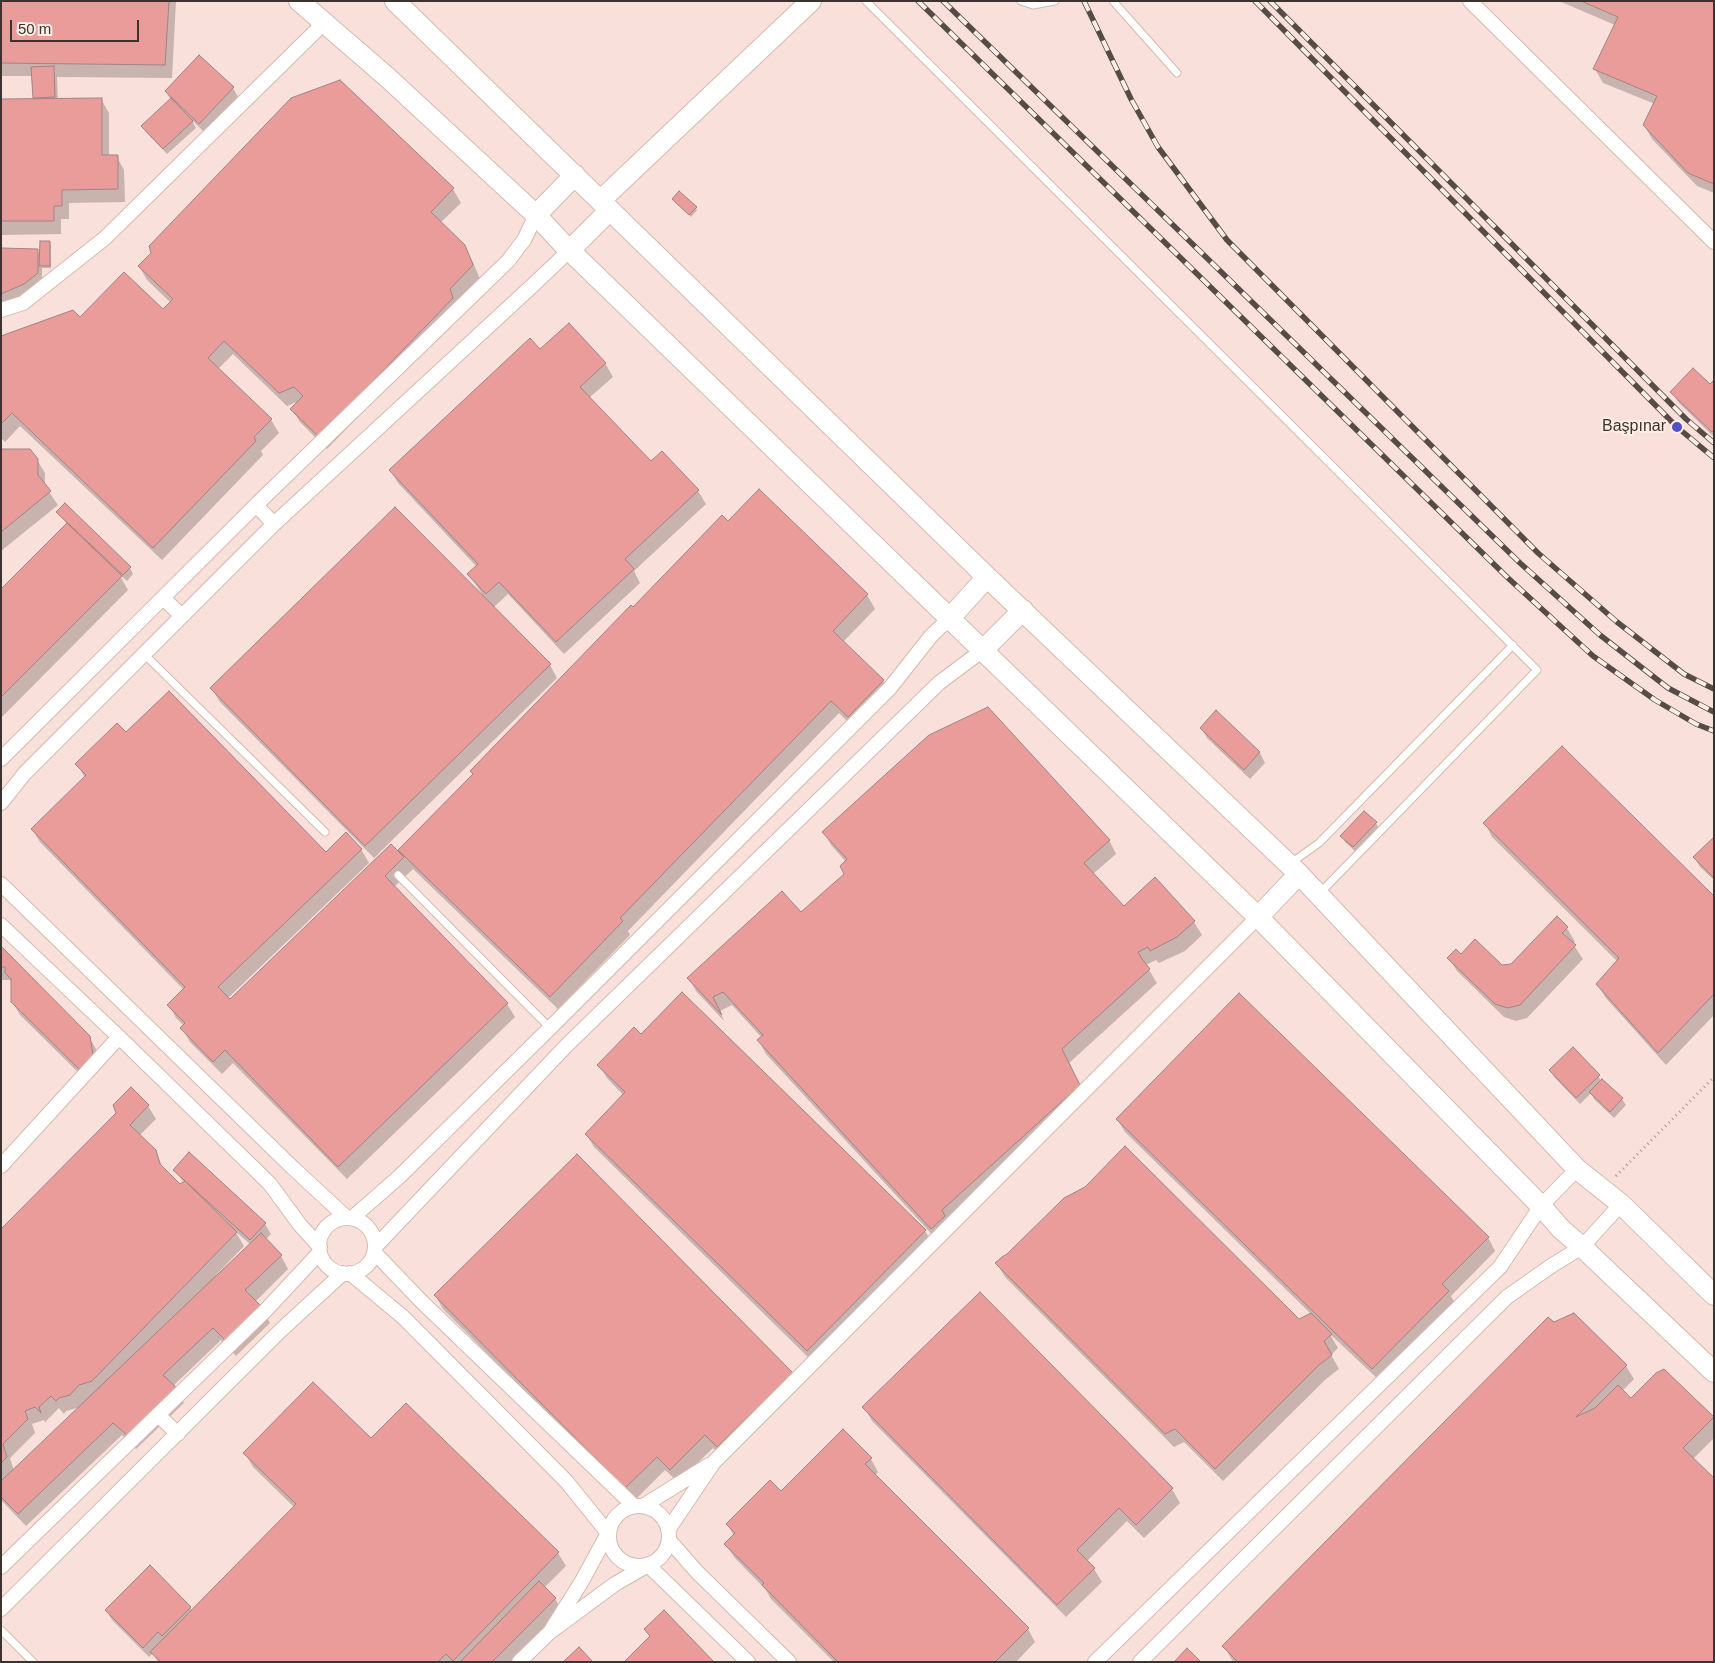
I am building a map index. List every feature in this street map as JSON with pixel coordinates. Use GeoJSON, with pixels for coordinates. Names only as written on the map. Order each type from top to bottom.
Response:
{"type":"FeatureCollection","features":[{"type":"Feature","properties":{"kind":"street"},"geometry":{"type":"LineString","coordinates":[[299,1],[394,84],[536,215],[1258,917],[1541,1206],[1560,1229],[1582,1247],[1714,1372]]}},
{"type":"Feature","properties":{"kind":"street"},"geometry":{"type":"LineString","coordinates":[[395,1],[987,577],[1294,869],[1577,1169],[1621,1204],[1714,1295]]}},
{"type":"Feature","properties":{"kind":"street"},"geometry":{"type":"LineString","coordinates":[[1,803],[25,773],[274,524],[570,250],[606,205],[811,1]]}},
{"type":"Feature","properties":{"kind":"street"},"geometry":{"type":"LineString","coordinates":[[1470,1],[1714,242]]}},
{"type":"Feature","properties":{"kind":"street"},"geometry":{"type":"LineString","coordinates":[[1,310],[23,303],[105,238],[325,22]]}},
{"type":"Feature","properties":{"kind":"street"},"geometry":{"type":"LineString","coordinates":[[1,759],[256,505],[508,261],[524,240],[536,215],[575,175]]}},
{"type":"Feature","properties":{"kind":"street"},"geometry":{"type":"LineString","coordinates":[[256,505],[274,524]]}},
{"type":"Feature","properties":{"kind":"street"},"geometry":{"type":"LineString","coordinates":[[1,1567],[265,1311],[320,1250],[324,1230],[330,1224],[338,1220],[350,1218],[400,1176],[890,688],[931,636],[987,577]]}},
{"type":"Feature","properties":{"kind":"street"},"geometry":{"type":"LineString","coordinates":[[162,598],[182,616]]}},
{"type":"Feature","properties":{"kind":"street"},"geometry":{"type":"LineString","coordinates":[[1,1609],[280,1331],[347,1273],[366,1267],[375,1250],[566,1046],[939,683],[983,650],[1023,610]]}},
{"type":"Feature","properties":{"kind":"street"},"geometry":{"type":"LineString","coordinates":[[519,1662],[550,1632],[615,1584],[661,1557],[667,1548],[669,1535],[714,1462],[1258,917],[1294,869]]}},
{"type":"Feature","properties":{"kind":"street"},"geometry":{"type":"LineString","coordinates":[[1,884],[286,1162],[350,1218],[360,1221],[366,1226],[375,1239],[375,1250],[421,1302],[639,1506],[659,1513],[664,1520],[669,1535],[697,1572],[789,1662]]}},
{"type":"Feature","properties":{"kind":"street"},"geometry":{"type":"LineString","coordinates":[[1,925],[270,1184],[320,1250],[323,1259],[331,1268],[347,1273],[403,1317],[560,1474],[608,1533],[611,1549],[617,1557],[626,1564],[648,1565],[748,1662]]}},
{"type":"Feature","properties":{"kind":"street"},"geometry":{"type":"LineString","coordinates":[[550,1028],[566,1046]]}},
{"type":"Feature","properties":{"kind":"street"},"geometry":{"type":"LineString","coordinates":[[1,1166],[119,1037]]}},
{"type":"Feature","properties":{"kind":"street"},"geometry":{"type":"LineString","coordinates":[[1095,1662],[1500,1268],[1541,1206],[1577,1169]]}},
{"type":"Feature","properties":{"kind":"street"},"geometry":{"type":"LineString","coordinates":[[1140,1662],[1507,1297],[1582,1247],[1621,1204]]}},
{"type":"Feature","properties":{"kind":"street"},"geometry":{"type":"LineString","coordinates":[[158,1415],[178,1434]]}},
{"type":"Feature","properties":{"kind":"street"},"geometry":{"type":"LineString","coordinates":[[550,1632],[582,1581],[614,1518],[620,1512],[630,1507],[639,1506],[714,1462]]}},
{"type":"Feature","properties":{"kind":"lane"},"geometry":{"type":"LineString","coordinates":[[866,1],[1537,670],[1318,894]]}},
{"type":"Feature","properties":{"kind":"lane"},"geometry":{"type":"LineString","coordinates":[[1021,1],[1033,5],[1056,1]]}},
{"type":"Feature","properties":{"kind":"lane"},"geometry":{"type":"LineString","coordinates":[[1113,1],[1177,72]]}},
{"type":"Feature","properties":{"kind":"lane"},"geometry":{"type":"LineString","coordinates":[[1294,869],[1513,645]]}},
{"type":"Feature","properties":{"kind":"lane"},"geometry":{"type":"LineString","coordinates":[[144,654],[326,832]]}},
{"type":"Feature","properties":{"kind":"lane"},"geometry":{"type":"LineString","coordinates":[[398,875],[550,1028]]}},
{"type":"Feature","properties":{"kind":"lane"},"geometry":{"type":"LineString","coordinates":[[1,1630],[33,1662]]}},
{"type":"Feature","properties":{"kind":"path"},"geometry":{"type":"LineString","coordinates":[[1603,1189],[1714,1076]]}},
{"type":"Feature","properties":{"kind":"shaded area"},"geometry":{"type":"Polygon","coordinates":[[[1,1],[1714,1],[1714,1662],[1,1662],[1,1]]]}},
{"type":"Feature","properties":{"kind":"building"},"geometry":{"type":"Polygon","coordinates":[[[1,1],[169,1],[165,65],[1,63],[1,1]]]}},
{"type":"Feature","properties":{"kind":"building"},"geometry":{"type":"Polygon","coordinates":[[[1581,1],[1714,1],[1714,184],[1688,173],[1643,125],[1657,96],[1593,69],[1618,17],[1581,1]]]}},
{"type":"Feature","properties":{"kind":"building"},"geometry":{"type":"Polygon","coordinates":[[[199,55],[234,87],[199,124],[165,91],[199,55]]]}},
{"type":"Feature","properties":{"kind":"building"},"geometry":{"type":"Polygon","coordinates":[[[54,66],[55,97],[33,98],[31,67],[54,66]]]}},
{"type":"Feature","properties":{"kind":"building"},"geometry":{"type":"Polygon","coordinates":[[[340,80],[454,188],[431,212],[465,245],[473,265],[450,289],[453,298],[319,437],[290,409],[303,396],[294,387],[279,393],[224,341],[208,358],[272,419],[254,437],[256,441],[153,548],[12,413],[1,424],[1,336],[73,310],[80,317],[124,272],[163,309],[173,299],[138,266],[151,253],[149,246],[291,98],[340,80]]]}},
{"type":"Feature","properties":{"kind":"building"},"geometry":{"type":"Polygon","coordinates":[[[102,98],[102,155],[118,155],[118,189],[62,190],[62,206],[54,206],[54,221],[1,221],[1,99],[102,98]]]}},
{"type":"Feature","properties":{"kind":"building"},"geometry":{"type":"Polygon","coordinates":[[[171,98],[193,121],[163,149],[141,126],[171,98]]]}},
{"type":"Feature","properties":{"kind":"building"},"geometry":{"type":"Polygon","coordinates":[[[679,191],[697,207],[689,215],[672,199],[679,191]]]}},
{"type":"Feature","properties":{"kind":"building"},"geometry":{"type":"Polygon","coordinates":[[[40,241],[50,241],[50,266],[39,266],[40,241]]]}},
{"type":"Feature","properties":{"kind":"building"},"geometry":{"type":"Polygon","coordinates":[[[1,248],[38,249],[38,273],[24,284],[1,294],[1,248]]]}},
{"type":"Feature","properties":{"kind":"building"},"geometry":{"type":"Polygon","coordinates":[[[569,323],[606,363],[580,387],[651,461],[662,451],[699,490],[625,559],[634,569],[556,642],[499,582],[486,594],[467,574],[478,564],[389,470],[530,338],[540,349],[569,323]]]}},
{"type":"Feature","properties":{"kind":"building"},"geometry":{"type":"Polygon","coordinates":[[[1693,368],[1710,384],[1714,380],[1714,430],[1712,432],[1670,392],[1693,368]]]}},
{"type":"Feature","properties":{"kind":"building"},"geometry":{"type":"Polygon","coordinates":[[[1,449],[30,449],[38,459],[38,475],[51,491],[1,532],[1,449]]]}},
{"type":"Feature","properties":{"kind":"building"},"geometry":{"type":"Polygon","coordinates":[[[759,489],[868,594],[833,631],[884,680],[848,717],[831,701],[620,918],[623,921],[550,997],[398,850],[473,774],[470,771],[631,605],[633,607],[722,515],[728,521],[759,489]]]}},
{"type":"Feature","properties":{"kind":"building"},"geometry":{"type":"Polygon","coordinates":[[[65,503],[131,567],[123,575],[56,512],[65,503]]]}},
{"type":"Feature","properties":{"kind":"building"},"geometry":{"type":"Polygon","coordinates":[[[395,507],[551,664],[365,846],[210,688],[395,507]]]}},
{"type":"Feature","properties":{"kind":"building"},"geometry":{"type":"Polygon","coordinates":[[[67,523],[122,576],[1,697],[1,589],[67,523]]]}},
{"type":"Feature","properties":{"kind":"building"},"geometry":{"type":"Polygon","coordinates":[[[169,691],[326,852],[346,832],[362,849],[218,987],[230,999],[391,844],[404,857],[385,876],[508,1003],[338,1167],[225,1050],[213,1062],[180,1028],[185,1023],[167,1005],[185,987],[31,829],[86,775],[75,764],[117,723],[126,732],[169,691]]]}},
{"type":"Feature","properties":{"kind":"building"},"geometry":{"type":"Polygon","coordinates":[[[988,707],[1110,840],[1084,863],[1124,906],[1155,877],[1195,921],[1177,937],[1150,951],[1148,947],[1138,952],[1150,969],[1062,1049],[1080,1085],[942,1210],[945,1216],[931,1229],[757,1040],[763,1035],[723,992],[713,997],[722,1015],[687,978],[782,891],[801,912],[844,874],[840,866],[847,859],[822,832],[929,735],[988,707]]]}},
{"type":"Feature","properties":{"kind":"building"},"geometry":{"type":"Polygon","coordinates":[[[1216,710],[1260,752],[1244,770],[1200,728],[1216,710]]]}},
{"type":"Feature","properties":{"kind":"building"},"geometry":{"type":"Polygon","coordinates":[[[1562,746],[1714,896],[1714,994],[1658,1053],[1596,984],[1619,958],[1483,823],[1562,746]]]}},
{"type":"Feature","properties":{"kind":"building"},"geometry":{"type":"Polygon","coordinates":[[[1364,811],[1377,822],[1353,847],[1340,836],[1364,811]]]}},
{"type":"Feature","properties":{"kind":"building"},"geometry":{"type":"Polygon","coordinates":[[[1714,837],[1714,878],[1693,857],[1714,837]]]}},
{"type":"Feature","properties":{"kind":"building"},"geometry":{"type":"Polygon","coordinates":[[[1557,916],[1568,927],[1562,933],[1576,945],[1520,1005],[1508,1008],[1495,1004],[1447,958],[1456,949],[1461,954],[1475,939],[1502,965],[1511,964],[1557,916]]]}},
{"type":"Feature","properties":{"kind":"building"},"geometry":{"type":"Polygon","coordinates":[[[1,946],[90,1036],[93,1055],[79,1069],[11,1002],[11,979],[5,973],[5,967],[1,967],[1,946]]]}},
{"type":"Feature","properties":{"kind":"building"},"geometry":{"type":"Polygon","coordinates":[[[682,992],[926,1230],[807,1351],[585,1134],[625,1092],[597,1065],[634,1027],[641,1034],[682,992]]]}},
{"type":"Feature","properties":{"kind":"building"},"geometry":{"type":"Polygon","coordinates":[[[1239,993],[1489,1237],[1442,1284],[1449,1291],[1372,1369],[1116,1119],[1239,993]]]}},
{"type":"Feature","properties":{"kind":"building"},"geometry":{"type":"Polygon","coordinates":[[[1573,1047],[1600,1075],[1576,1098],[1549,1070],[1573,1047]]]}},
{"type":"Feature","properties":{"kind":"building"},"geometry":{"type":"Polygon","coordinates":[[[1602,1079],[1623,1098],[1610,1112],[1589,1092],[1602,1079]]]}},
{"type":"Feature","properties":{"kind":"building"},"geometry":{"type":"Polygon","coordinates":[[[131,1087],[149,1105],[130,1125],[156,1150],[160,1164],[180,1184],[185,1181],[237,1232],[92,1381],[79,1385],[70,1395],[59,1398],[56,1401],[51,1396],[39,1407],[41,1413],[35,1407],[25,1411],[28,1419],[3,1444],[7,1457],[1,1463],[1,1229],[116,1113],[113,1105],[131,1087]]]}},
{"type":"Feature","properties":{"kind":"building"},"geometry":{"type":"Polygon","coordinates":[[[1125,1146],[1299,1319],[1311,1313],[1332,1334],[1324,1341],[1332,1355],[1319,1365],[1215,1469],[1175,1429],[1165,1434],[995,1263],[1007,1254],[1064,1198],[1085,1187],[1125,1146]]]}},
{"type":"Feature","properties":{"kind":"building"},"geometry":{"type":"Polygon","coordinates":[[[189,1152],[266,1223],[250,1240],[173,1170],[189,1152]]]}},
{"type":"Feature","properties":{"kind":"building"},"geometry":{"type":"Polygon","coordinates":[[[577,1154],[793,1373],[717,1447],[705,1435],[670,1470],[657,1457],[625,1488],[434,1295],[577,1154]]]}},
{"type":"Feature","properties":{"kind":"building"},"geometry":{"type":"Polygon","coordinates":[[[261,1233],[282,1255],[245,1290],[264,1309],[228,1343],[213,1328],[163,1375],[178,1389],[128,1436],[113,1423],[18,1514],[1,1497],[1,1481],[261,1233]]]}},
{"type":"Feature","properties":{"kind":"building"},"geometry":{"type":"Polygon","coordinates":[[[980,1292],[1173,1488],[1136,1525],[1119,1508],[1077,1550],[1095,1568],[1057,1605],[862,1407],[980,1292]]]}},
{"type":"Feature","properties":{"kind":"building"},"geometry":{"type":"Polygon","coordinates":[[[1574,1313],[1627,1365],[1576,1417],[1595,1408],[1618,1385],[1631,1398],[1656,1373],[1664,1369],[1714,1417],[1683,1448],[1714,1478],[1714,1662],[1238,1662],[1222,1646],[1548,1317],[1554,1322],[1574,1313]]]}},
{"type":"Feature","properties":{"kind":"building"},"geometry":{"type":"Polygon","coordinates":[[[313,1382],[371,1438],[406,1403],[559,1552],[453,1661],[446,1654],[438,1662],[161,1662],[150,1652],[296,1504],[243,1453],[313,1382]]]}},
{"type":"Feature","properties":{"kind":"building"},"geometry":{"type":"Polygon","coordinates":[[[843,1429],[872,1458],[865,1464],[1029,1628],[995,1662],[838,1662],[762,1585],[764,1583],[724,1544],[735,1533],[726,1524],[770,1480],[781,1491],[843,1429]]]}},
{"type":"Feature","properties":{"kind":"building"},"geometry":{"type":"Polygon","coordinates":[[[150,1565],[191,1607],[162,1636],[158,1632],[143,1648],[105,1610],[150,1565]]]}},
{"type":"Feature","properties":{"kind":"building"},"geometry":{"type":"Polygon","coordinates":[[[539,1581],[556,1598],[492,1662],[460,1662],[539,1581]]]}},
{"type":"Feature","properties":{"kind":"building"},"geometry":{"type":"Polygon","coordinates":[[[664,1610],[714,1662],[624,1662],[650,1636],[644,1629],[664,1610]]]}},
{"type":"Feature","properties":{"kind":"building"},"geometry":{"type":"Polygon","coordinates":[[[579,1647],[593,1662],[563,1662],[579,1647]]]}},
{"type":"Feature","properties":{"kind":"building"},"geometry":{"type":"Polygon","coordinates":[[[1187,1648],[1201,1662],[1174,1662],[1187,1648]]]}},
{"type":"Feature","properties":{"kind":"railway"},"geometry":{"type":"LineString","coordinates":[[918,1],[1508,578],[1593,656],[1655,700],[1696,724],[1714,731]]}},
{"type":"Feature","properties":{"kind":"railway"},"geometry":{"type":"LineString","coordinates":[[943,1],[1520,563],[1600,635],[1668,688],[1714,712]]}},
{"type":"Feature","properties":{"kind":"railway"},"geometry":{"type":"LineString","coordinates":[[1084,1],[1131,99],[1158,147],[1227,240],[1538,553],[1617,622],[1684,674],[1714,689]]}},
{"type":"Feature","properties":{"kind":"railway"},"geometry":{"type":"LineString","coordinates":[[1255,1],[1677,427],[1714,458]]}},
{"type":"Feature","properties":{"kind":"railway"},"geometry":{"type":"LineString","coordinates":[[1270,1],[1686,419],[1714,443]]}},
{"type":"Feature","properties":{"kind":"place","name":"Başpınar"},"geometry":{"type":"Point","coordinates":[1677,427]}}]}
